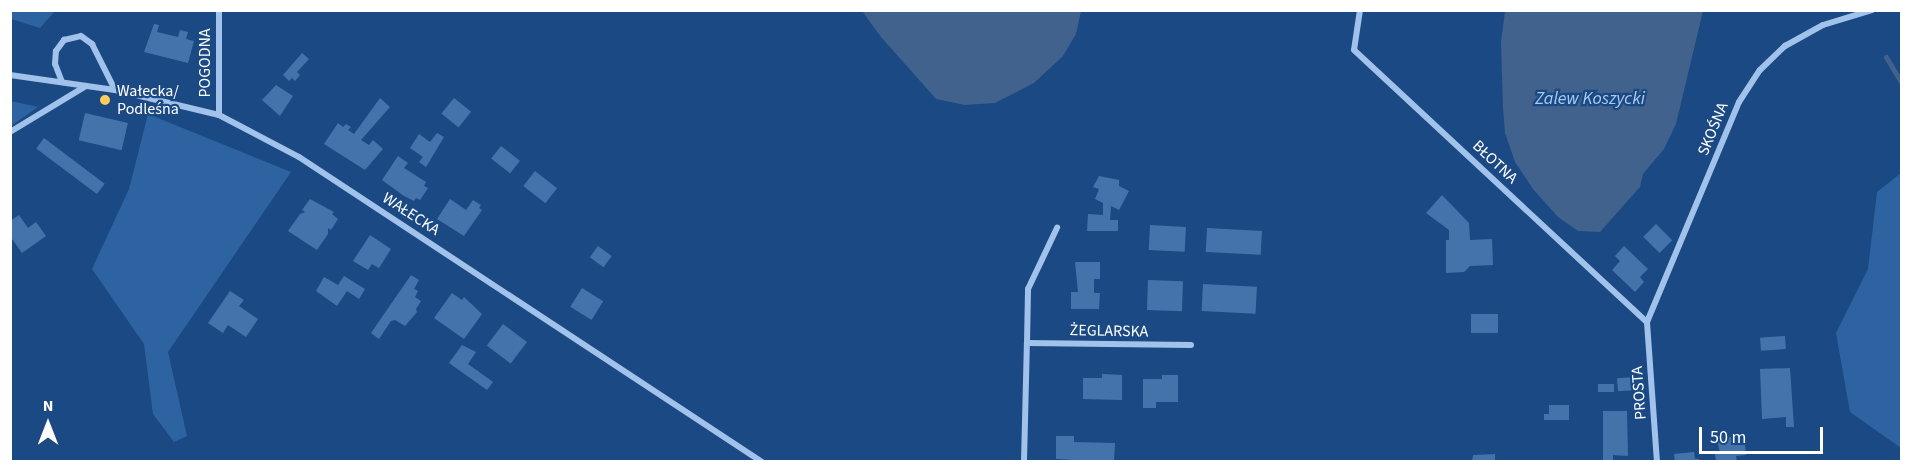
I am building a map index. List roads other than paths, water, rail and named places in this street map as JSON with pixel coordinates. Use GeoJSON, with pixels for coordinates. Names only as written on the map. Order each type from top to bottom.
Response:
{"type":"FeatureCollection","features":[{"type":"Feature","properties":{"kind":"street","name":"POGODNA"},"geometry":{"type":"LineString","coordinates":[[219,10],[219,115]]}},
{"type":"Feature","properties":{"kind":"street","name":"BŁOTNA"},"geometry":{"type":"LineString","coordinates":[[1360,10],[1354,50],[1647,322]]}},
{"type":"Feature","properties":{"kind":"street","name":"SKOŚNA"},"geometry":{"type":"LineString","coordinates":[[1647,322],[1739,102],[1751,80],[1772,58],[1797,38],[1823,25],[1872,10]]}},
{"type":"Feature","properties":{"kind":"street"},"geometry":{"type":"LineString","coordinates":[[62,82],[55,64],[56,51],[67,38],[81,36],[88,39],[94,47],[115,90]]}},
{"type":"Feature","properties":{"kind":"street","name":"WAŁECKA"},"geometry":{"type":"LineString","coordinates":[[10,75],[115,90],[219,115],[298,157],[762,462]]}},
{"type":"Feature","properties":{"kind":"street"},"geometry":{"type":"LineString","coordinates":[[10,132],[87,85]]}},
{"type":"Feature","properties":{"kind":"street"},"geometry":{"type":"LineString","coordinates":[[1023,462],[1028,289],[1057,228]]}},
{"type":"Feature","properties":{"kind":"street","name":"PROSTA"},"geometry":{"type":"LineString","coordinates":[[1647,322],[1657,462]]}},
{"type":"Feature","properties":{"kind":"street","name":"ŻEGLARSKA"},"geometry":{"type":"LineString","coordinates":[[1027,343],[1191,345]]}},
{"type":"Feature","properties":{"kind":"water"},"geometry":{"type":"Polygon","coordinates":[[[862,11],[1081,11],[1076,34],[1063,56],[1034,83],[995,103],[965,105],[936,99],[881,37],[862,11]]]}},
{"type":"Feature","properties":{"kind":"water","name":"Zalew Koszycki"},"geometry":{"type":"Polygon","coordinates":[[[1505,11],[1703,11],[1676,124],[1664,149],[1643,174],[1640,187],[1600,232],[1578,231],[1558,217],[1533,189],[1515,162],[1505,133],[1503,108],[1501,42],[1505,11]]]}},
{"type":"Feature","properties":{"kind":"waterway"},"geometry":{"type":"LineString","coordinates":[[1886,57],[1902,84]]}},
{"type":"Feature","properties":{"kind":"place","name":"Wałecka/ Podleśna"},"geometry":{"type":"Point","coordinates":[105,100]}}]}
